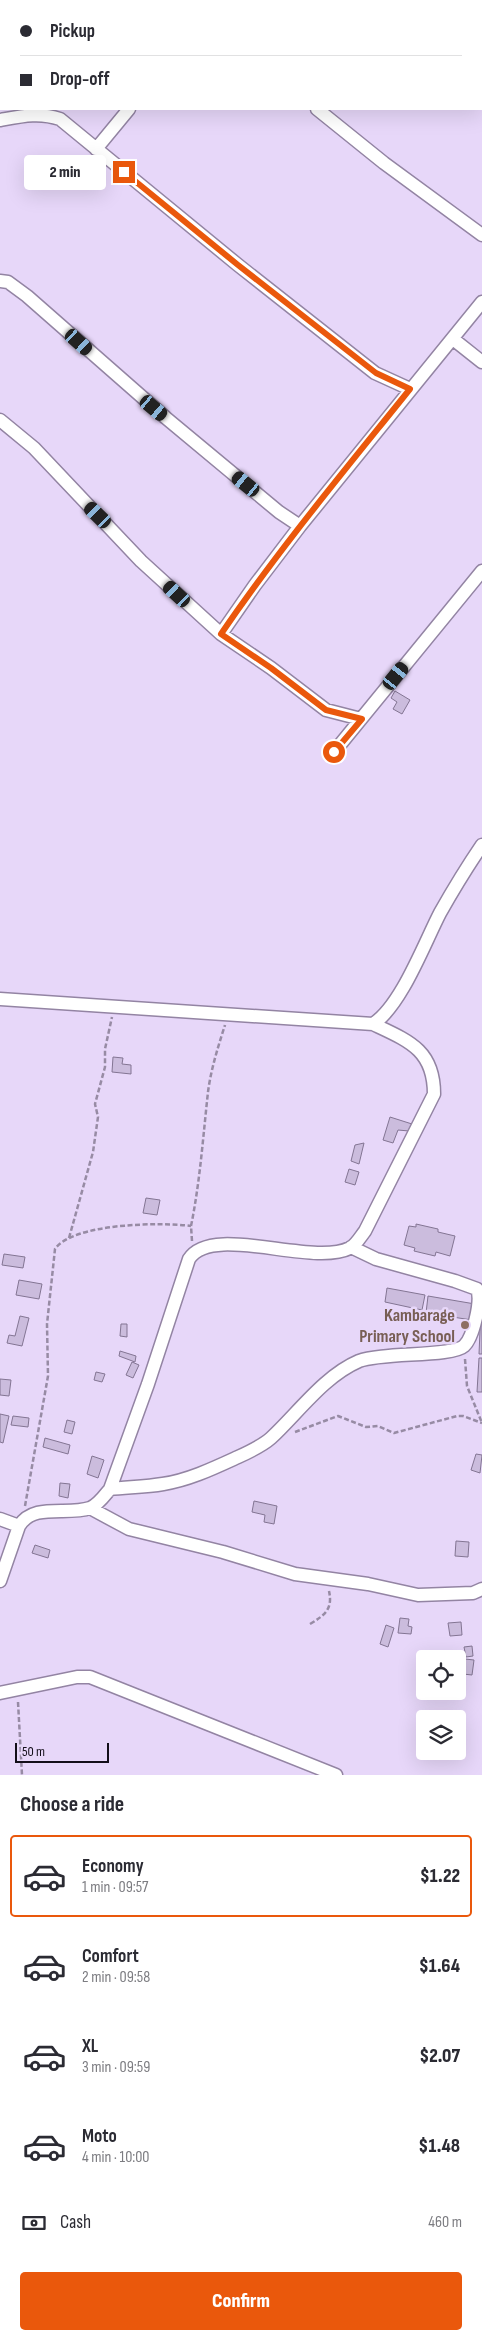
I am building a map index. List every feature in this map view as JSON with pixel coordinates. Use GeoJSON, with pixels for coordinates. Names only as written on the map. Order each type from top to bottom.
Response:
{"type":"FeatureCollection","features":[{"type":"Feature","properties":{"kind":"street"},"geometry":{"type":"LineString","coordinates":[[96,149],[128,110]]}},
{"type":"Feature","properties":{"kind":"street"},"geometry":{"type":"LineString","coordinates":[[318,110],[384,163],[482,235]]}},
{"type":"Feature","properties":{"kind":"street"},"geometry":{"type":"LineString","coordinates":[[0,120],[32,114],[48,115],[60,119],[238,265],[376,373],[410,389]]}},
{"type":"Feature","properties":{"kind":"street"},"geometry":{"type":"LineString","coordinates":[[0,281],[8,282],[21,291],[166,418],[280,512],[300,526]]}},
{"type":"Feature","properties":{"kind":"street"},"geometry":{"type":"LineString","coordinates":[[221,634],[300,526],[482,302]]}},
{"type":"Feature","properties":{"kind":"street"},"geometry":{"type":"LineString","coordinates":[[453,339],[482,362]]}},
{"type":"Feature","properties":{"kind":"street"},"geometry":{"type":"LineString","coordinates":[[0,420],[34,448],[141,560],[221,634],[271,668],[326,710],[362,719]]}},
{"type":"Feature","properties":{"kind":"street"},"geometry":{"type":"LineString","coordinates":[[334,752],[481,575]]}},
{"type":"Feature","properties":{"kind":"street"},"geometry":{"type":"LineString","coordinates":[[373,1024],[381,1019],[395,1001],[441,912],[482,845]]}},
{"type":"Feature","properties":{"kind":"street"},"geometry":{"type":"LineString","coordinates":[[0,999],[373,1024],[399,1036],[422,1054],[428,1060],[434,1076],[434,1094],[365,1231],[351,1247],[336,1252],[319,1253],[246,1244],[204,1246],[193,1252],[110,1489],[101,1500],[90,1508],[43,1511],[21,1523],[0,1520]]}},
{"type":"Feature","properties":{"kind":"street"},"geometry":{"type":"LineString","coordinates":[[110,1489],[163,1484],[190,1478],[246,1453],[270,1439],[322,1388],[344,1369],[359,1361],[375,1356],[444,1352],[465,1345],[474,1324],[479,1299],[477,1289],[376,1259],[351,1247]]}},
{"type":"Feature","properties":{"kind":"street"},"geometry":{"type":"LineString","coordinates":[[90,1508],[117,1524],[140,1532],[223,1552],[294,1574],[368,1584],[418,1595],[474,1592],[482,1589]]}},
{"type":"Feature","properties":{"kind":"street"},"geometry":{"type":"LineString","coordinates":[[0,1581],[21,1523]]}},
{"type":"Feature","properties":{"kind":"street"},"geometry":{"type":"LineString","coordinates":[[6,1692],[77,1677],[90,1677],[336,1775]]}},
{"type":"Feature","properties":{"kind":"path"},"geometry":{"type":"LineString","coordinates":[[69,1238],[93,1152],[98,1122],[95,1104],[105,1067],[106,1042],[116,1006]]}},
{"type":"Feature","properties":{"kind":"path"},"geometry":{"type":"LineString","coordinates":[[193,1252],[191,1226],[210,1082],[228,1014]]}},
{"type":"Feature","properties":{"kind":"path"},"geometry":{"type":"LineString","coordinates":[[21,1523],[48,1376],[47,1340],[55,1249],[61,1242],[69,1238],[96,1230],[151,1223],[191,1226]]}},
{"type":"Feature","properties":{"kind":"path"},"geometry":{"type":"LineString","coordinates":[[465,1345],[465,1380],[482,1424]]}},
{"type":"Feature","properties":{"kind":"path"},"geometry":{"type":"LineString","coordinates":[[270,1439],[313,1427],[338,1416],[366,1427],[378,1426],[394,1433],[457,1416],[463,1416],[482,1424]]}},
{"type":"Feature","properties":{"kind":"path"},"geometry":{"type":"LineString","coordinates":[[310,1624],[323,1616],[330,1606],[329,1590],[323,1579]]}},
{"type":"Feature","properties":{"kind":"path"},"geometry":{"type":"LineString","coordinates":[[6,1692],[19,1708],[22,1775]]}},
{"type":"Feature","properties":{"kind":"building"},"geometry":{"type":"Polygon","coordinates":[[[395,691],[410,700],[402,714],[393,709],[397,702],[391,698],[395,691]]]}},
{"type":"Feature","properties":{"kind":"building"},"geometry":{"type":"Polygon","coordinates":[[[113,1057],[123,1058],[122,1064],[131,1065],[131,1074],[112,1072],[113,1057]]]}},
{"type":"Feature","properties":{"kind":"building"},"geometry":{"type":"Polygon","coordinates":[[[390,1117],[412,1124],[409,1131],[398,1130],[393,1143],[383,1140],[390,1117]]]}},
{"type":"Feature","properties":{"kind":"building"},"geometry":{"type":"Polygon","coordinates":[[[364,1143],[359,1164],[351,1161],[355,1145],[364,1143]]]}},
{"type":"Feature","properties":{"kind":"building"},"geometry":{"type":"Polygon","coordinates":[[[349,1169],[359,1172],[355,1185],[345,1182],[349,1169]]]}},
{"type":"Feature","properties":{"kind":"building"},"geometry":{"type":"Polygon","coordinates":[[[146,1198],[160,1200],[157,1215],[143,1213],[146,1198]]]}},
{"type":"Feature","properties":{"kind":"building"},"geometry":{"type":"Polygon","coordinates":[[[416,1224],[438,1229],[438,1232],[455,1236],[450,1256],[436,1252],[435,1256],[414,1251],[415,1248],[404,1245],[409,1226],[416,1227],[416,1224]]]}},
{"type":"Feature","properties":{"kind":"building"},"geometry":{"type":"Polygon","coordinates":[[[4,1254],[25,1257],[23,1268],[2,1265],[4,1254]]]}},
{"type":"Feature","properties":{"kind":"building"},"geometry":{"type":"Polygon","coordinates":[[[19,1280],[42,1284],[39,1299],[16,1295],[19,1280]]]}},
{"type":"Feature","properties":{"kind":"building"},"geometry":{"type":"Polygon","coordinates":[[[387,1288],[425,1295],[422,1310],[385,1302],[387,1288]]]}},
{"type":"Feature","properties":{"kind":"building"},"geometry":{"type":"Polygon","coordinates":[[[428,1296],[475,1304],[472,1320],[426,1313],[428,1296]]]}},
{"type":"Feature","properties":{"kind":"building"},"geometry":{"type":"Polygon","coordinates":[[[481,1308],[482,1354],[479,1354],[481,1308]]]}},
{"type":"Feature","properties":{"kind":"building"},"geometry":{"type":"Polygon","coordinates":[[[20,1316],[29,1318],[22,1346],[7,1343],[9,1335],[15,1336],[20,1316]]]}},
{"type":"Feature","properties":{"kind":"building"},"geometry":{"type":"Polygon","coordinates":[[[121,1324],[127,1324],[127,1337],[120,1336],[121,1324]]]}},
{"type":"Feature","properties":{"kind":"building"},"geometry":{"type":"Polygon","coordinates":[[[120,1351],[136,1356],[135,1362],[119,1356],[120,1351]]]}},
{"type":"Feature","properties":{"kind":"building"},"geometry":{"type":"Polygon","coordinates":[[[479,1358],[482,1358],[482,1392],[477,1392],[479,1358]]]}},
{"type":"Feature","properties":{"kind":"building"},"geometry":{"type":"Polygon","coordinates":[[[132,1362],[139,1365],[133,1378],[126,1375],[132,1362]]]}},
{"type":"Feature","properties":{"kind":"building"},"geometry":{"type":"Polygon","coordinates":[[[96,1372],[105,1374],[102,1382],[94,1380],[96,1372]]]}},
{"type":"Feature","properties":{"kind":"building"},"geometry":{"type":"Polygon","coordinates":[[[0,1379],[11,1380],[9,1396],[0,1395],[0,1379]]]}},
{"type":"Feature","properties":{"kind":"building"},"geometry":{"type":"Polygon","coordinates":[[[0,1414],[9,1416],[3,1443],[0,1442],[0,1414]]]}},
{"type":"Feature","properties":{"kind":"building"},"geometry":{"type":"Polygon","coordinates":[[[13,1416],[29,1418],[28,1427],[11,1425],[13,1416]]]}},
{"type":"Feature","properties":{"kind":"building"},"geometry":{"type":"Polygon","coordinates":[[[67,1420],[75,1422],[72,1434],[64,1432],[67,1420]]]}},
{"type":"Feature","properties":{"kind":"building"},"geometry":{"type":"Polygon","coordinates":[[[45,1438],[70,1445],[68,1454],[43,1447],[45,1438]]]}},
{"type":"Feature","properties":{"kind":"building"},"geometry":{"type":"Polygon","coordinates":[[[476,1454],[482,1455],[480,1473],[471,1470],[476,1454]]]}},
{"type":"Feature","properties":{"kind":"building"},"geometry":{"type":"Polygon","coordinates":[[[92,1456],[104,1460],[98,1478],[87,1474],[92,1456]]]}},
{"type":"Feature","properties":{"kind":"building"},"geometry":{"type":"Polygon","coordinates":[[[60,1483],[70,1484],[68,1498],[59,1496],[60,1483]]]}},
{"type":"Feature","properties":{"kind":"building"},"geometry":{"type":"Polygon","coordinates":[[[254,1501],[277,1506],[274,1524],[264,1522],[265,1515],[252,1512],[254,1501]]]}},
{"type":"Feature","properties":{"kind":"building"},"geometry":{"type":"Polygon","coordinates":[[[456,1541],[469,1542],[468,1557],[455,1556],[456,1541]]]}},
{"type":"Feature","properties":{"kind":"building"},"geometry":{"type":"Polygon","coordinates":[[[35,1545],[50,1550],[48,1558],[32,1553],[35,1545]]]}},
{"type":"Feature","properties":{"kind":"building"},"geometry":{"type":"Polygon","coordinates":[[[400,1618],[409,1619],[408,1626],[412,1627],[411,1634],[398,1633],[400,1618]]]}},
{"type":"Feature","properties":{"kind":"building"},"geometry":{"type":"Polygon","coordinates":[[[461,1622],[462,1635],[450,1636],[448,1623],[461,1622]]]}},
{"type":"Feature","properties":{"kind":"building"},"geometry":{"type":"Polygon","coordinates":[[[386,1625],[394,1628],[388,1647],[380,1644],[386,1625]]]}},
{"type":"Feature","properties":{"kind":"building"},"geometry":{"type":"Polygon","coordinates":[[[472,1646],[473,1656],[466,1657],[464,1647],[472,1646]]]}},
{"type":"Feature","properties":{"kind":"building"},"geometry":{"type":"Polygon","coordinates":[[[466,1659],[474,1660],[472,1675],[466,1674],[466,1659]]]}},
{"type":"Feature","properties":{"kind":"place","name":"Kambarage Primary School"},"geometry":{"type":"Point","coordinates":[465,1325]}},
{"type":"Feature","properties":{"kind":"route"},"geometry":{"type":"LineString","coordinates":[[124,172],[238,265],[382,378],[410,389],[300,526],[221,634],[271,668],[326,710],[362,719],[334,752]]}}]}
